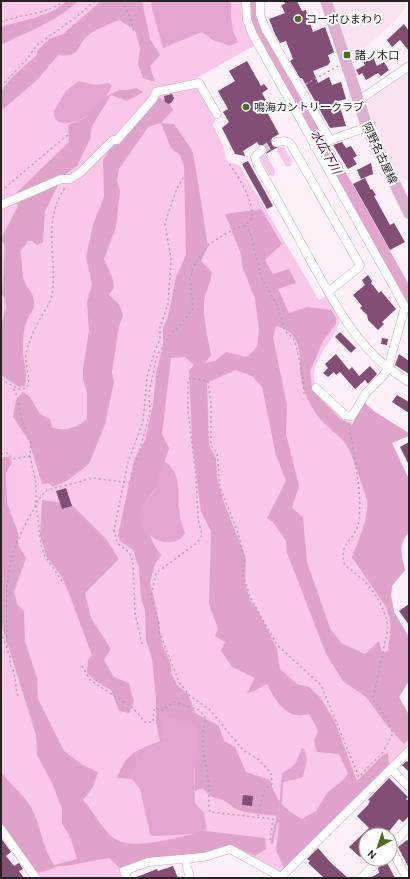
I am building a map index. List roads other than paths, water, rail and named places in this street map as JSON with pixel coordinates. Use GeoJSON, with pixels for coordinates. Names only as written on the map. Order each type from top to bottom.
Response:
{"type":"FeatureCollection","features":[{"type":"Feature","properties":{"kind":"main road","name":"阿野名古屋線"},"geometry":{"type":"LineString","coordinates":[[326,1],[367,127],[409,213]]}},
{"type":"Feature","properties":{"kind":"street"},"geometry":{"type":"LineString","coordinates":[[246,1],[247,20],[253,35],[405,307],[388,368],[360,402],[352,416],[348,415],[316,388]]}},
{"type":"Feature","properties":{"kind":"street"},"geometry":{"type":"LineString","coordinates":[[260,1],[260,14],[265,28],[328,140]]}},
{"type":"Feature","properties":{"kind":"street"},"geometry":{"type":"LineString","coordinates":[[358,101],[409,66]]}},
{"type":"Feature","properties":{"kind":"street"},"geometry":{"type":"LineString","coordinates":[[1,205],[61,179],[72,178],[87,167],[113,140],[117,140],[149,104],[156,92],[199,83],[217,114]]}},
{"type":"Feature","properties":{"kind":"street"},"geometry":{"type":"LineString","coordinates":[[315,145],[367,127]]}},
{"type":"Feature","properties":{"kind":"street"},"geometry":{"type":"LineString","coordinates":[[276,142],[284,141],[290,143],[360,265],[328,292]]}},
{"type":"Feature","properties":{"kind":"street"},"geometry":{"type":"LineString","coordinates":[[262,150],[255,157],[257,164],[328,292],[357,337],[376,358],[409,382]]}},
{"type":"Feature","properties":{"kind":"street"},"geometry":{"type":"LineString","coordinates":[[127,878],[124,870],[148,862],[204,858],[230,849],[283,877],[409,751]]}},
{"type":"Feature","properties":{"kind":"street"},"geometry":{"type":"LineString","coordinates":[[391,769],[409,787]]}},
{"type":"Feature","properties":{"kind":"street"},"geometry":{"type":"LineString","coordinates":[[398,839],[409,827]]}},
{"type":"Feature","properties":{"kind":"street"},"geometry":{"type":"LineString","coordinates":[[1,829],[36,878]]}},
{"type":"Feature","properties":{"kind":"street"},"geometry":{"type":"LineString","coordinates":[[185,859],[190,878]]}},
{"type":"Feature","properties":{"kind":"street"},"geometry":{"type":"LineString","coordinates":[[398,861],[408,878]]}},
{"type":"Feature","properties":{"kind":"street"},"geometry":{"type":"LineString","coordinates":[[360,878],[371,867]]}},
{"type":"Feature","properties":{"kind":"waterway","name":"水広下川"},"geometry":{"type":"LineString","coordinates":[[253,1],[253,16],[259,32],[409,299]]}},
{"type":"Feature","properties":{"kind":"waterway"},"geometry":{"type":"LineString","coordinates":[[272,843],[281,800],[282,783]]}},
{"type":"Feature","properties":{"kind":"tunnel"},"geometry":{"type":"LineString","coordinates":[[262,150],[276,142]]}},
{"type":"Feature","properties":{"kind":"place","name":"コーポひまわり"},"geometry":{"type":"Point","coordinates":[298,19]}},
{"type":"Feature","properties":{"kind":"place","name":"諸ノ木口"},"geometry":{"type":"Point","coordinates":[347,55]}},
{"type":"Feature","properties":{"kind":"place","name":"鳴海カントリークラブ"},"geometry":{"type":"Point","coordinates":[246,107]}}]}
